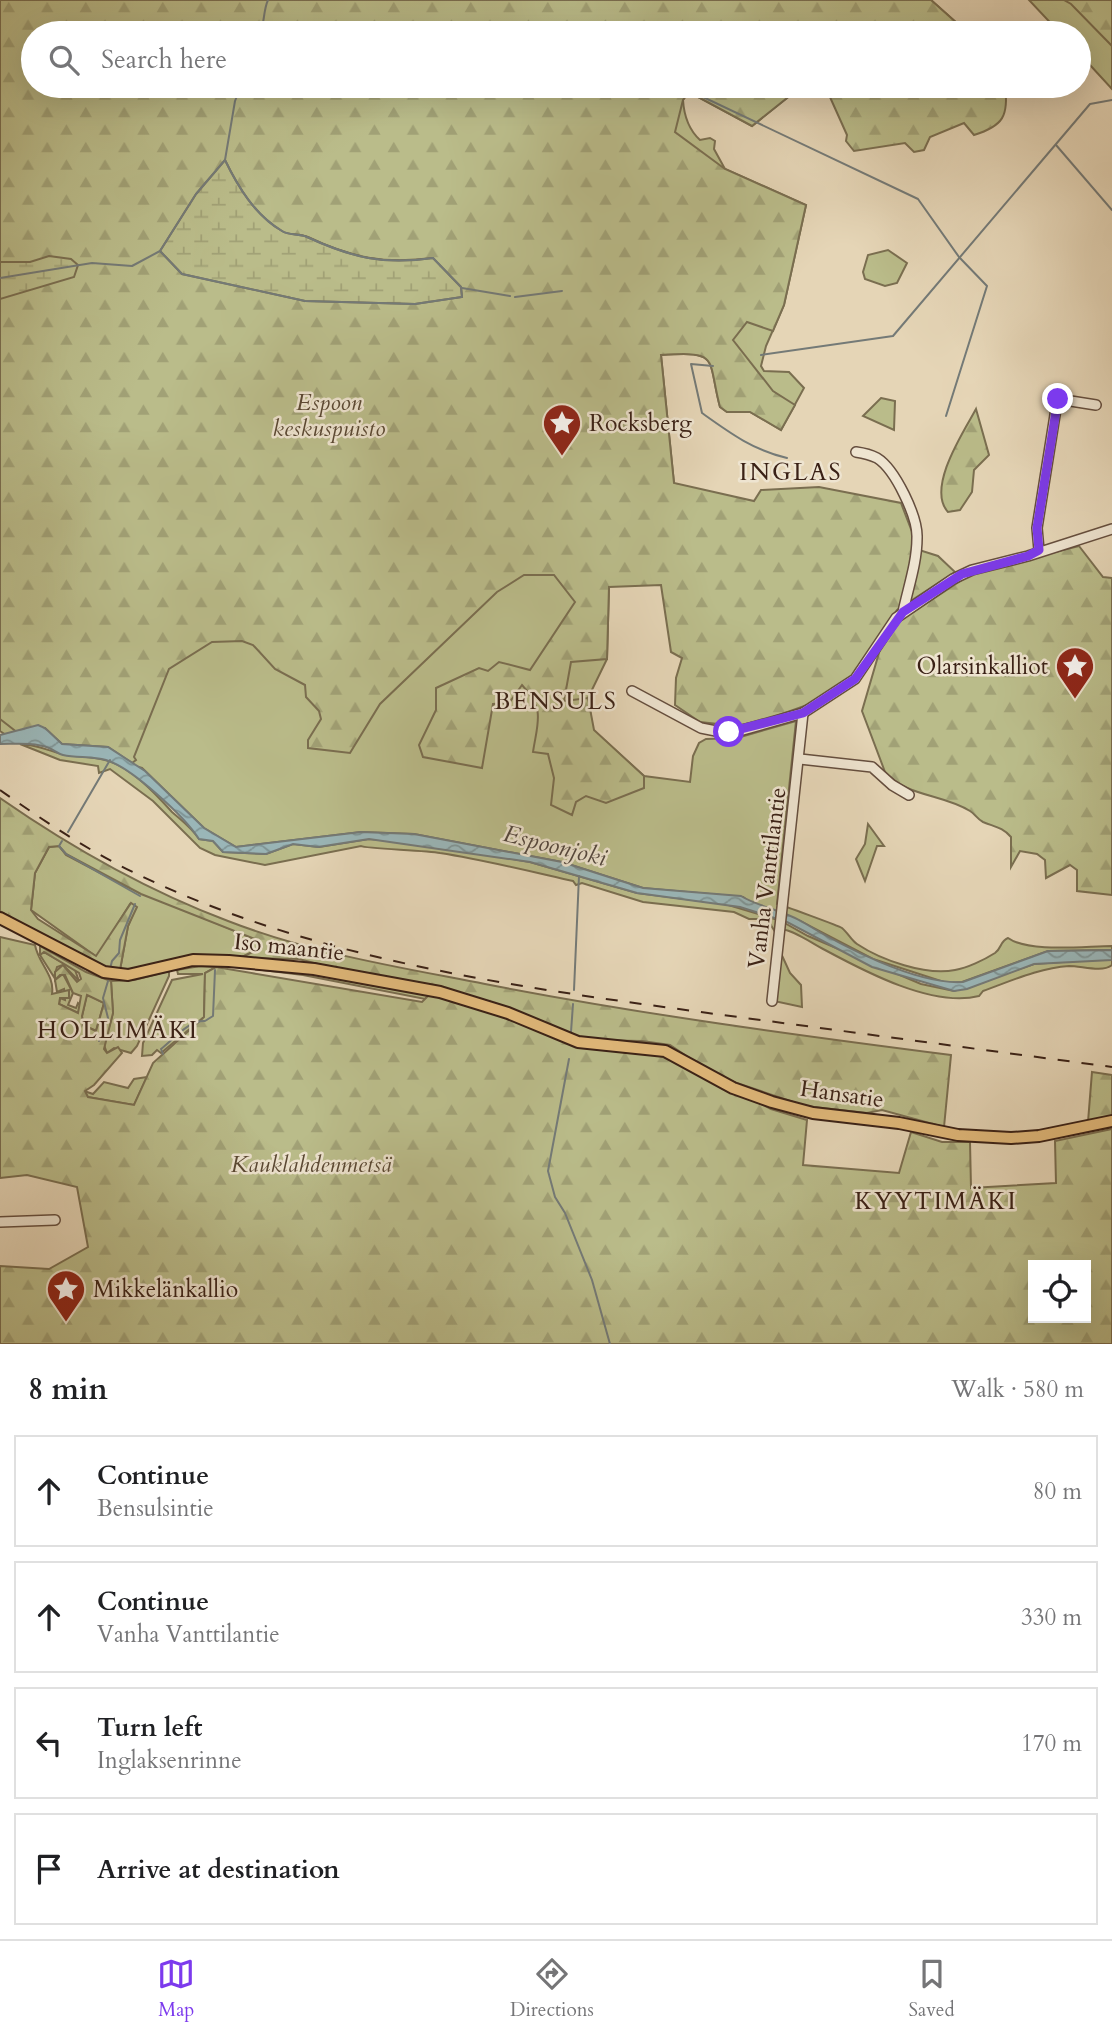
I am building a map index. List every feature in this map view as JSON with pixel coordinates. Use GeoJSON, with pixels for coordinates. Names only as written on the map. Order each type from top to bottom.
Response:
{"type":"FeatureCollection","features":[{"type":"Feature","properties":{"kind":"main road","name":"Iso maantie"},"geometry":{"type":"LineString","coordinates":[[0,918],[104,972],[128,975],[173,963],[210,960],[314,969],[466,999],[578,1042]]}},
{"type":"Feature","properties":{"kind":"main road","name":"Hansatie"},"geometry":{"type":"LineString","coordinates":[[578,1042],[665,1051],[733,1088],[793,1109],[900,1123],[958,1135],[1039,1136],[1112,1121]]}},
{"type":"Feature","properties":{"kind":"street"},"geometry":{"type":"LineString","coordinates":[[1039,550],[1037,528],[1058,395],[1096,405]]}},
{"type":"Feature","properties":{"kind":"street"},"geometry":{"type":"LineString","coordinates":[[856,452],[875,457],[886,465],[896,479],[916,524],[916,555],[903,612]]}},
{"type":"Feature","properties":{"kind":"street"},"geometry":{"type":"LineString","coordinates":[[632,691],[701,728],[716,731],[743,730],[803,713],[855,679],[903,612],[962,574],[1112,529]]}},
{"type":"Feature","properties":{"kind":"street","name":"Vanha Vanttilantie"},"geometry":{"type":"LineString","coordinates":[[772,1001],[803,713]]}},
{"type":"Feature","properties":{"kind":"street","name":"Vanha Vanttilantie"},"geometry":{"type":"LineString","coordinates":[[800,759],[872,767],[892,785],[909,795]]}},
{"type":"Feature","properties":{"kind":"street"},"geometry":{"type":"LineString","coordinates":[[0,1222],[55,1220]]}},
{"type":"Feature","properties":{"kind":"green space","name":"Espoon keskuspuisto"},"geometry":{"type":"Polygon","coordinates":[[[0,0],[931,0],[955,21],[21,21],[21,98],[684,98],[686,117],[692,131],[700,140],[710,138],[715,141],[714,149],[725,169],[806,205],[784,305],[766,346],[761,366],[764,371],[789,372],[804,388],[781,430],[750,412],[727,412],[720,407],[711,368],[703,357],[661,355],[674,483],[609,587],[607,659],[588,698],[593,730],[644,776],[690,782],[693,756],[699,743],[706,739],[737,738],[796,721],[777,904],[842,928],[853,941],[878,956],[918,969],[943,971],[965,967],[986,958],[997,951],[1008,938],[1029,946],[1112,946],[1112,950],[1048,951],[962,982],[947,983],[873,959],[800,921],[743,897],[643,888],[562,862],[414,834],[361,832],[236,847],[204,828],[142,768],[18,733],[6,735],[0,731],[0,0]]]}},
{"type":"Feature","properties":{"kind":"green space","name":"Espoon keskuspuisto"},"geometry":{"type":"Polygon","coordinates":[[[0,0],[931,0],[955,21],[21,21],[21,98],[684,98],[675,132],[725,169],[806,205],[784,305],[773,331],[747,322],[733,340],[773,391],[795,405],[781,430],[750,412],[727,412],[720,407],[708,361],[694,355],[661,355],[674,483],[754,501],[761,490],[819,487],[901,503],[919,550],[938,556],[955,572],[897,610],[851,677],[810,704],[768,719],[736,726],[700,722],[675,705],[676,678],[682,658],[671,652],[661,585],[609,587],[607,659],[571,662],[564,701],[588,698],[594,730],[644,776],[644,788],[606,803],[586,796],[576,802],[572,815],[551,805],[554,778],[548,754],[533,752],[538,723],[537,709],[522,685],[509,703],[493,704],[482,768],[423,757],[419,745],[436,710],[436,688],[479,668],[488,671],[499,662],[530,670],[575,602],[554,575],[524,575],[497,592],[380,704],[350,753],[308,748],[308,740],[321,719],[319,711],[306,697],[305,685],[275,669],[253,645],[242,641],[212,642],[169,669],[134,757],[136,760],[132,763],[108,747],[62,744],[45,728],[18,733],[0,719],[0,0]],[[225,161],[219,169],[305,301],[433,258],[369,258],[339,250],[305,236],[282,232],[264,218],[242,191],[225,161]]]}},
{"type":"Feature","properties":{"kind":"green space"},"geometry":{"type":"Polygon","coordinates":[[[1029,0],[1112,0],[1112,89],[1091,66],[1091,21],[1049,21],[1029,0]]]}},
{"type":"Feature","properties":{"kind":"green space"},"geometry":{"type":"Polygon","coordinates":[[[1064,0],[1112,0],[1112,46],[1091,24],[1091,21],[1088,21],[1064,0]]]}},
{"type":"Feature","properties":{"kind":"green space","name":"Espoon keskuspuisto"},"geometry":{"type":"Polygon","coordinates":[[[700,98],[787,98],[752,126],[700,98]]]}},
{"type":"Feature","properties":{"kind":"green space","name":"Espoon keskuspuisto"},"geometry":{"type":"Polygon","coordinates":[[[700,98],[787,98],[752,126],[700,98]]]}},
{"type":"Feature","properties":{"kind":"green space"},"geometry":{"type":"Polygon","coordinates":[[[830,98],[1006,98],[1005,112],[992,128],[974,135],[964,123],[930,137],[924,150],[914,152],[905,143],[854,151],[846,141],[847,135],[830,98]]]}},
{"type":"Feature","properties":{"kind":"green space"},"geometry":{"type":"Polygon","coordinates":[[[225,160],[248,200],[282,231],[368,258],[399,261],[433,258],[461,287],[462,297],[415,304],[305,301],[182,274],[160,251],[196,194],[225,160]]]}},
{"type":"Feature","properties":{"kind":"green space"},"geometry":{"type":"Polygon","coordinates":[[[888,250],[907,263],[897,283],[885,286],[865,279],[863,272],[868,255],[888,250]]]}},
{"type":"Feature","properties":{"kind":"green space"},"geometry":{"type":"Polygon","coordinates":[[[49,256],[71,259],[78,265],[74,277],[0,299],[0,262],[30,262],[49,256]]]}},
{"type":"Feature","properties":{"kind":"green space"},"geometry":{"type":"Polygon","coordinates":[[[881,398],[895,401],[894,430],[863,416],[881,398]]]}},
{"type":"Feature","properties":{"kind":"green space"},"geometry":{"type":"Polygon","coordinates":[[[976,409],[989,455],[974,470],[972,492],[960,510],[948,512],[942,502],[944,475],[956,445],[976,409]]]}},
{"type":"Feature","properties":{"kind":"green space"},"geometry":{"type":"Polygon","coordinates":[[[1079,546],[1103,577],[1112,578],[1112,895],[1077,891],[1077,870],[1070,865],[1046,878],[1045,860],[1037,854],[1020,851],[1011,867],[1011,837],[1005,831],[983,822],[959,805],[914,791],[885,772],[862,711],[881,646],[901,620],[974,572],[1079,546]]]}},
{"type":"Feature","properties":{"kind":"green space"},"geometry":{"type":"Polygon","coordinates":[[[20,744],[100,759],[124,768],[150,789],[199,839],[213,841],[223,852],[266,854],[293,844],[319,847],[369,839],[416,843],[530,862],[637,893],[725,904],[778,920],[777,935],[769,922],[749,919],[734,912],[643,902],[582,883],[576,885],[573,881],[433,852],[361,846],[265,865],[215,855],[200,848],[153,801],[110,769],[99,773],[98,766],[60,760],[20,744]]]}},
{"type":"Feature","properties":{"kind":"green space"},"geometry":{"type":"Polygon","coordinates":[[[0,798],[82,851],[168,896],[228,921],[322,951],[601,1005],[951,1055],[944,1127],[882,1110],[867,1113],[805,1106],[716,1076],[670,1045],[642,1041],[589,1040],[541,1023],[299,959],[240,958],[261,948],[255,939],[141,894],[66,854],[59,846],[49,847],[35,873],[31,910],[38,919],[96,956],[131,903],[137,907],[128,926],[120,970],[94,965],[0,911],[0,798]]]}},
{"type":"Feature","properties":{"kind":"green space"},"geometry":{"type":"Polygon","coordinates":[[[868,824],[884,846],[877,846],[865,881],[856,859],[865,844],[868,824]]]}},
{"type":"Feature","properties":{"kind":"green space"},"geometry":{"type":"Polygon","coordinates":[[[59,846],[66,855],[123,885],[255,939],[261,948],[240,958],[120,970],[128,926],[136,907],[130,904],[97,957],[31,910],[35,873],[49,847],[59,846]]]}},
{"type":"Feature","properties":{"kind":"green space"},"geometry":{"type":"Polygon","coordinates":[[[781,921],[808,936],[921,984],[954,991],[1034,964],[1104,959],[1112,960],[1112,965],[1097,969],[1058,967],[1015,979],[983,991],[979,996],[941,997],[899,985],[859,968],[798,935],[781,929],[781,921]]]}},
{"type":"Feature","properties":{"kind":"green space","name":"Kauklahdenmetsä"},"geometry":{"type":"Polygon","coordinates":[[[0,937],[35,945],[49,975],[52,994],[69,990],[69,998],[60,998],[59,1004],[78,1013],[81,996],[73,993],[65,975],[60,975],[55,980],[55,972],[63,965],[77,982],[81,979],[79,973],[44,952],[40,955],[40,946],[86,972],[111,981],[113,1013],[104,1049],[107,1053],[118,1047],[122,1053],[94,1085],[85,1091],[88,1097],[134,1105],[153,1063],[204,1017],[205,973],[216,967],[422,1002],[430,994],[524,1023],[575,1046],[655,1051],[771,1109],[807,1120],[803,1165],[899,1173],[911,1132],[942,1142],[970,1142],[971,1188],[1056,1183],[1055,1141],[1112,1129],[1112,1344],[0,1344],[0,1266],[49,1269],[88,1247],[77,1187],[27,1175],[0,1178],[0,937]],[[87,995],[82,1016],[83,1025],[96,1031],[104,1003],[87,995]]]}},
{"type":"Feature","properties":{"kind":"green space"},"geometry":{"type":"Polygon","coordinates":[[[779,949],[790,973],[801,985],[802,1007],[774,1001],[779,949]]]}},
{"type":"Feature","properties":{"kind":"green space"},"geometry":{"type":"Polygon","coordinates":[[[42,951],[75,970],[79,981],[63,965],[57,967],[54,977],[40,955],[42,951]]]}},
{"type":"Feature","properties":{"kind":"green space"},"geometry":{"type":"Polygon","coordinates":[[[200,966],[216,967],[205,973],[204,1017],[161,1053],[157,1050],[152,1055],[142,1056],[143,1043],[172,980],[203,974],[178,974],[177,970],[200,966]]]}},
{"type":"Feature","properties":{"kind":"green space"},"geometry":{"type":"Polygon","coordinates":[[[246,968],[309,971],[430,994],[425,999],[303,975],[246,968]]]}},
{"type":"Feature","properties":{"kind":"green space"},"geometry":{"type":"Polygon","coordinates":[[[169,971],[137,1046],[131,1053],[114,1048],[107,1053],[104,1045],[113,1013],[111,981],[134,980],[169,971]]]}},
{"type":"Feature","properties":{"kind":"green space"},"geometry":{"type":"Polygon","coordinates":[[[63,974],[73,993],[68,1005],[76,1008],[78,1003],[81,1006],[78,1013],[59,1004],[60,998],[65,1000],[64,989],[57,992],[55,980],[63,974]]]}},
{"type":"Feature","properties":{"kind":"green space"},"geometry":{"type":"Polygon","coordinates":[[[87,994],[104,1003],[96,1031],[83,1025],[82,1016],[87,994]]]}},
{"type":"Feature","properties":{"kind":"green space"},"geometry":{"type":"Polygon","coordinates":[[[1092,1072],[1112,1075],[1112,1117],[1088,1122],[1092,1072]]]}},
{"type":"Feature","properties":{"kind":"green space"},"geometry":{"type":"Polygon","coordinates":[[[147,1077],[134,1105],[87,1097],[84,1091],[93,1094],[104,1082],[128,1088],[134,1079],[147,1077]]]}},
{"type":"Feature","properties":{"kind":"water"},"geometry":{"type":"Polygon","coordinates":[[[38,725],[62,744],[108,747],[145,771],[204,828],[236,847],[361,832],[414,834],[562,862],[643,888],[741,896],[794,917],[879,962],[944,981],[963,982],[1048,951],[1112,950],[1112,960],[1034,964],[967,989],[954,991],[872,967],[787,922],[740,907],[637,893],[530,862],[369,839],[318,847],[293,844],[266,854],[223,852],[213,841],[199,839],[156,793],[117,764],[101,759],[63,755],[37,745],[0,744],[0,735],[38,725]]]}},
{"type":"Feature","properties":{"kind":"waterway"},"geometry":{"type":"LineString","coordinates":[[263,21],[268,0]]}},
{"type":"Feature","properties":{"kind":"waterway"},"geometry":{"type":"LineString","coordinates":[[0,278],[92,263],[132,266],[160,251],[196,194],[225,160],[236,98]]}},
{"type":"Feature","properties":{"kind":"waterway"},"geometry":{"type":"LineString","coordinates":[[705,98],[918,199],[959,257],[987,286],[946,416]]}},
{"type":"Feature","properties":{"kind":"waterway"},"geometry":{"type":"LineString","coordinates":[[761,355],[893,336],[1090,104],[1112,100]]}},
{"type":"Feature","properties":{"kind":"waterway"},"geometry":{"type":"LineString","coordinates":[[1056,145],[1112,210]]}},
{"type":"Feature","properties":{"kind":"waterway"},"geometry":{"type":"LineString","coordinates":[[160,251],[182,274],[305,301],[415,304],[462,297],[461,287],[433,258],[399,261],[368,258],[282,231],[248,200],[225,160]]}},
{"type":"Feature","properties":{"kind":"waterway"},"geometry":{"type":"LineString","coordinates":[[462,288],[510,296]]}},
{"type":"Feature","properties":{"kind":"waterway"},"geometry":{"type":"LineString","coordinates":[[515,297],[562,291]]}},
{"type":"Feature","properties":{"kind":"waterway"},"geometry":{"type":"LineString","coordinates":[[713,366],[691,364],[702,413],[753,446],[787,458]]}},
{"type":"Feature","properties":{"kind":"waterway"},"geometry":{"type":"LineString","coordinates":[[68,832],[110,760]]}},
{"type":"Feature","properties":{"kind":"waterway"},"geometry":{"type":"LineString","coordinates":[[62,841],[59,846],[66,854],[140,896]]}},
{"type":"Feature","properties":{"kind":"waterway","name":"Espoonjoki"},"geometry":{"type":"LineString","coordinates":[[574,990],[579,876]]}},
{"type":"Feature","properties":{"kind":"waterway"},"geometry":{"type":"LineString","coordinates":[[110,969],[112,961],[119,953],[120,940],[135,904]]}},
{"type":"Feature","properties":{"kind":"waterway"},"geometry":{"type":"LineString","coordinates":[[163,1054],[161,1049],[182,1031],[213,1016],[215,970]]}},
{"type":"Feature","properties":{"kind":"waterway"},"geometry":{"type":"LineString","coordinates":[[99,1041],[108,1018],[103,998],[108,981]]}},
{"type":"Feature","properties":{"kind":"waterway"},"geometry":{"type":"LineString","coordinates":[[571,1032],[573,1004]]}},
{"type":"Feature","properties":{"kind":"waterway"},"geometry":{"type":"LineString","coordinates":[[569,1059],[548,1171],[555,1197],[565,1213],[592,1280],[610,1344]]}},
{"type":"Feature","properties":{"kind":"railway"},"geometry":{"type":"LineString","coordinates":[[0,790],[68,836],[139,875],[206,904],[275,929],[346,949],[418,966],[563,992],[1112,1067]]}},
{"type":"Feature","properties":{"kind":"place","name":"Rocksberg"},"geometry":{"type":"Point","coordinates":[562,457]}},
{"type":"Feature","properties":{"kind":"place","name":"Olarsinkalliot"},"geometry":{"type":"Point","coordinates":[1075,700]}},
{"type":"Feature","properties":{"kind":"place","name":"Mikkelänkallio"},"geometry":{"type":"Point","coordinates":[66,1323]}},
{"type":"Feature","properties":{"kind":"district","name":"INGLAS"},"geometry":{"type":"Point","coordinates":[791,472]}},
{"type":"Feature","properties":{"kind":"district","name":"BENSULS"},"geometry":{"type":"Point","coordinates":[556,701]}},
{"type":"Feature","properties":{"kind":"district","name":"HOLLIMÄKI"},"geometry":{"type":"Point","coordinates":[118,1030]}},
{"type":"Feature","properties":{"kind":"district","name":"KYYTIMÄKI"},"geometry":{"type":"Point","coordinates":[936,1201]}},
{"type":"Feature","properties":{"kind":"route"},"geometry":{"type":"LineString","coordinates":[[729,732],[803,713],[855,679],[896,618],[903,612],[962,574],[1028,556],[1039,550],[1037,528],[1058,399]]}}]}
